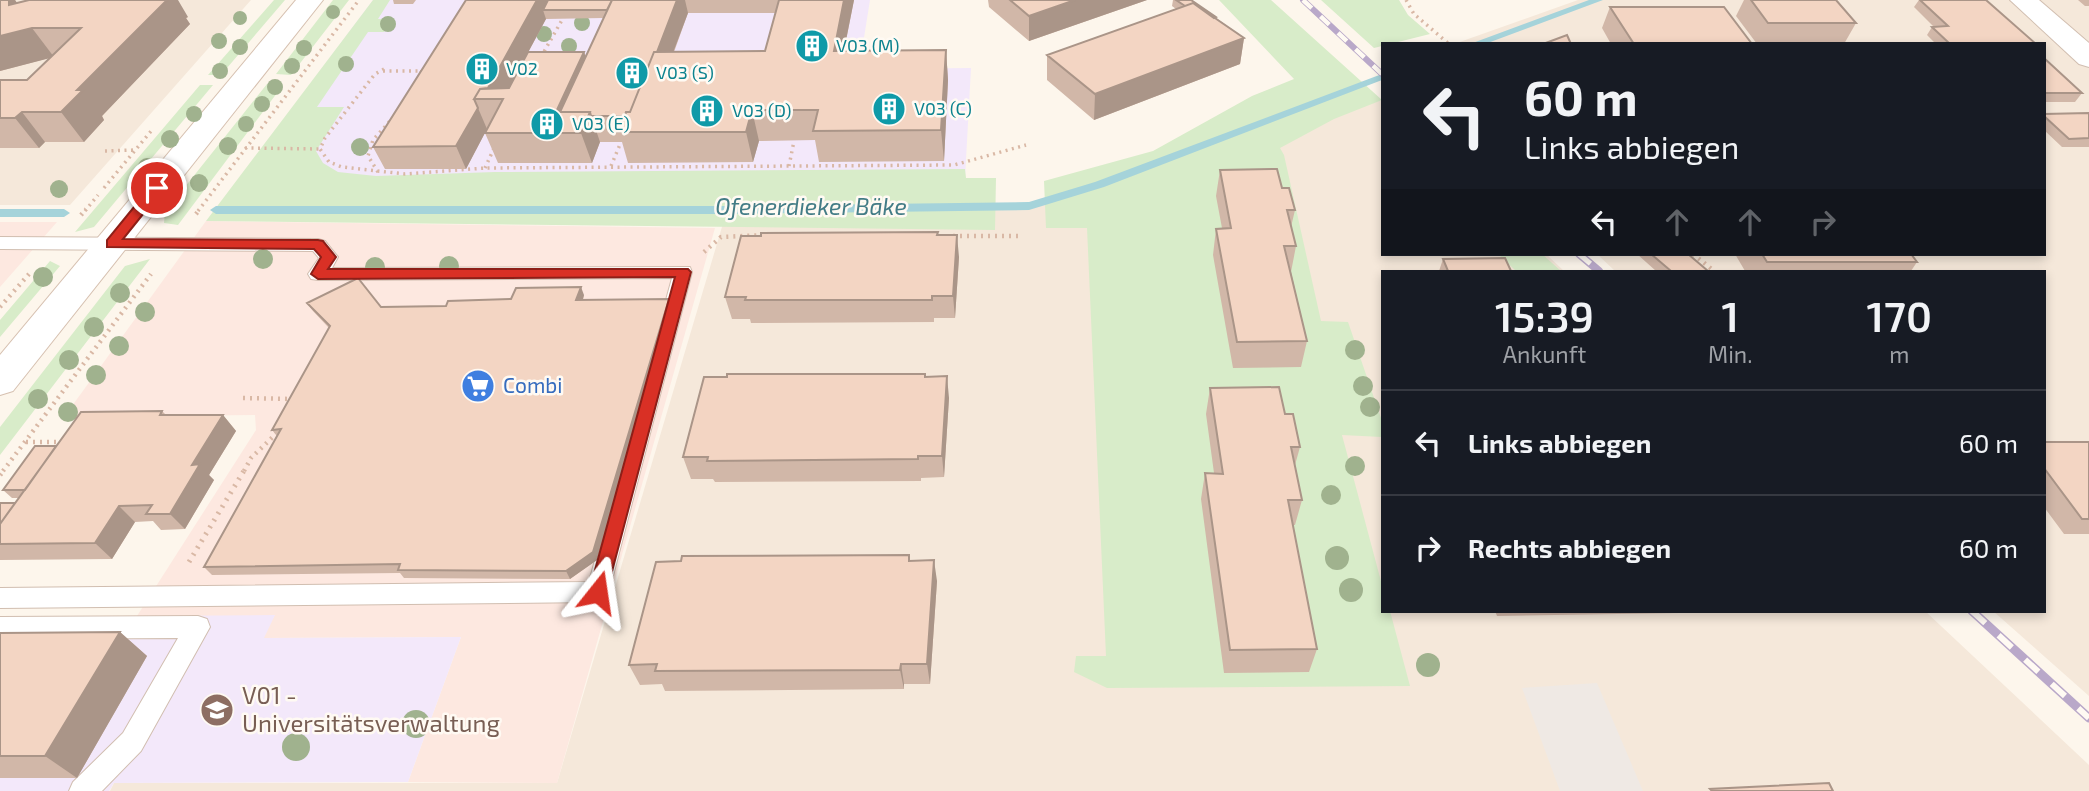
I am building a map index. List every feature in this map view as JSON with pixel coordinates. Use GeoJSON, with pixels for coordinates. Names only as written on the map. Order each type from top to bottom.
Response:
{"type":"FeatureCollection","features":[{"type":"Feature","properties":{"kind":"street"},"geometry":{"type":"LineString","coordinates":[[0,381],[310,0]]}},
{"type":"Feature","properties":{"kind":"street"},"geometry":{"type":"LineString","coordinates":[[2023,0],[2089,58]]}},
{"type":"Feature","properties":{"kind":"lane"},"geometry":{"type":"LineString","coordinates":[[0,243],[318,245],[328,257],[318,274],[683,272],[598,592],[0,598]]}},
{"type":"Feature","properties":{"kind":"lane"},"geometry":{"type":"LineString","coordinates":[[0,628],[198,627],[132,742],[83,791]]}},
{"type":"Feature","properties":{"kind":"path"},"geometry":{"type":"LineString","coordinates":[[0,5],[17,0]]}},
{"type":"Feature","properties":{"kind":"path"},"geometry":{"type":"LineString","coordinates":[[0,475],[359,0]]}},
{"type":"Feature","properties":{"kind":"path"},"geometry":{"type":"LineString","coordinates":[[1406,0],[1414,14],[1447,42]]}},
{"type":"Feature","properties":{"kind":"path"},"geometry":{"type":"LineString","coordinates":[[540,61],[569,8]]}},
{"type":"Feature","properties":{"kind":"path"},"geometry":{"type":"LineString","coordinates":[[320,149],[346,108],[354,104],[375,74],[383,70],[422,71],[416,80]]}},
{"type":"Feature","properties":{"kind":"path"},"geometry":{"type":"LineString","coordinates":[[378,173],[368,156],[373,139],[394,115]]}},
{"type":"Feature","properties":{"kind":"path"},"geometry":{"type":"LineString","coordinates":[[485,167],[499,139]]}},
{"type":"Feature","properties":{"kind":"path"},"geometry":{"type":"LineString","coordinates":[[789,166],[794,141]]}},
{"type":"Feature","properties":{"kind":"path"},"geometry":{"type":"LineString","coordinates":[[611,166],[621,142]]}},
{"type":"Feature","properties":{"kind":"path"},"geometry":{"type":"LineString","coordinates":[[320,149],[328,161],[344,169],[378,173],[464,172],[485,167],[954,165],[1026,145]]}},
{"type":"Feature","properties":{"kind":"path"},"geometry":{"type":"LineString","coordinates":[[245,148],[320,149]]}},
{"type":"Feature","properties":{"kind":"path"},"geometry":{"type":"LineString","coordinates":[[683,272],[720,237],[772,235]]}},
{"type":"Feature","properties":{"kind":"path"},"geometry":{"type":"LineString","coordinates":[[953,236],[1022,236]]}},
{"type":"Feature","properties":{"kind":"path"},"geometry":{"type":"LineString","coordinates":[[1695,256],[1713,270]]}},
{"type":"Feature","properties":{"kind":"path"},"geometry":{"type":"LineString","coordinates":[[243,398],[298,399],[292,409]]}},
{"type":"Feature","properties":{"kind":"path"},"geometry":{"type":"LineString","coordinates":[[168,595],[251,458],[281,429]]}},
{"type":"Feature","properties":{"kind":"path"},"geometry":{"type":"LineString","coordinates":[[25,442],[75,442]]}},
{"type":"Feature","properties":{"kind":"shaded area"},"geometry":{"type":"Polygon","coordinates":[[[0,0],[251,0],[70,205],[0,205],[0,0]]]}},
{"type":"Feature","properties":{"kind":"shaded area"},"geometry":{"type":"Polygon","coordinates":[[[373,0],[870,0],[859,69],[971,68],[965,178],[239,179],[373,0]]]}},
{"type":"Feature","properties":{"kind":"shaded area"},"geometry":{"type":"Polygon","coordinates":[[[1578,0],[2089,0],[2089,696],[1995,613],[2046,613],[2046,270],[1614,270],[1599,256],[2046,256],[2046,42],[1460,42],[1578,0]]]}},
{"type":"Feature","properties":{"kind":"shaded area"},"geometry":{"type":"Polygon","coordinates":[[[1381,100],[1381,256],[1548,256],[1563,270],[1381,270],[1381,613],[1927,613],[2089,765],[2089,791],[110,791],[114,783],[557,783],[727,210],[1029,206],[1381,100]]]}},
{"type":"Feature","properties":{"kind":"shaded area"},"geometry":{"type":"Polygon","coordinates":[[[206,221],[715,228],[557,783],[408,782],[461,637],[263,638],[274,616],[137,616],[256,430],[255,415],[64,417],[206,221]]]}},
{"type":"Feature","properties":{"kind":"shaded area"},"geometry":{"type":"Polygon","coordinates":[[[0,222],[57,222],[0,287],[0,222]]]}},
{"type":"Feature","properties":{"kind":"shaded area","name":"V01 - Universitätsverwaltung"},"geometry":{"type":"Polygon","coordinates":[[[275,615],[264,638],[461,637],[408,782],[114,783],[109,791],[0,791],[0,617],[275,615]]]}},
{"type":"Feature","properties":{"kind":"shaded area"},"geometry":{"type":"Polygon","coordinates":[[[1597,683],[1643,791],[1560,791],[1522,688],[1597,683]]]}},
{"type":"Feature","properties":{"kind":"green space"},"geometry":{"type":"Polygon","coordinates":[[[274,0],[285,0],[221,75],[208,75],[274,0]]]}},
{"type":"Feature","properties":{"kind":"green space"},"geometry":{"type":"Polygon","coordinates":[[[333,0],[349,0],[291,75],[276,74],[333,0]]]}},
{"type":"Feature","properties":{"kind":"green space"},"geometry":{"type":"Polygon","coordinates":[[[373,0],[390,0],[378,19],[392,19],[384,32],[368,32],[317,107],[344,107],[316,151],[323,163],[338,172],[376,176],[495,172],[965,169],[966,178],[996,178],[995,230],[206,221],[373,0]]]}},
{"type":"Feature","properties":{"kind":"green space"},"geometry":{"type":"Polygon","coordinates":[[[1219,0],[1271,0],[1381,99],[1334,119],[1280,148],[1284,155],[1321,321],[1348,322],[1381,418],[1381,437],[1342,435],[1381,581],[1381,613],[1391,613],[1410,686],[1107,688],[1074,672],[1076,656],[1106,656],[1087,228],[1046,228],[1044,181],[1153,151],[1252,96],[1294,79],[1219,0]]]}},
{"type":"Feature","properties":{"kind":"green space"},"geometry":{"type":"Polygon","coordinates":[[[1321,0],[1399,0],[1408,15],[1430,34],[1398,42],[1381,42],[1381,46],[1374,48],[1321,0]]]}},
{"type":"Feature","properties":{"kind":"green space"},"geometry":{"type":"Polygon","coordinates":[[[267,84],[283,85],[178,225],[164,223],[165,212],[267,84]]]}},
{"type":"Feature","properties":{"kind":"green space"},"geometry":{"type":"Polygon","coordinates":[[[200,85],[213,85],[94,227],[75,232],[200,85]]]}},
{"type":"Feature","properties":{"kind":"green space"},"geometry":{"type":"Polygon","coordinates":[[[1500,256],[1544,256],[1560,270],[1515,270],[1500,256]]]}},
{"type":"Feature","properties":{"kind":"green space"},"geometry":{"type":"Polygon","coordinates":[[[150,259],[0,455],[0,427],[125,266],[150,259]]]}},
{"type":"Feature","properties":{"kind":"green space"},"geometry":{"type":"Polygon","coordinates":[[[50,261],[60,266],[0,337],[0,320],[50,261]]]}},
{"type":"Feature","properties":{"kind":"building"},"geometry":{"type":"Polygon","coordinates":[[[0,0],[9,0],[9,5],[29,0],[167,0],[77,90],[83,90],[61,112],[22,112],[15,118],[0,118],[0,80],[27,80],[81,28],[32,28],[0,36],[0,0]]]}},
{"type":"Feature","properties":{"kind":"building","name":"V02"},"geometry":{"type":"Polygon","coordinates":[[[466,0],[537,0],[488,88],[480,89],[474,99],[478,108],[456,146],[373,147],[466,0]]]}},
{"type":"Feature","properties":{"kind":"building"},"geometry":{"type":"Polygon","coordinates":[[[548,0],[612,0],[607,10],[543,10],[548,0]]]}},
{"type":"Feature","properties":{"kind":"building"},"geometry":{"type":"Polygon","coordinates":[[[612,0],[677,0],[630,112],[626,112],[625,116],[591,116],[590,112],[560,112],[612,0]]]}},
{"type":"Feature","properties":{"kind":"building"},"geometry":{"type":"Polygon","coordinates":[[[779,0],[844,0],[834,51],[946,50],[941,130],[813,131],[818,110],[752,110],[746,132],[618,132],[626,112],[630,112],[654,52],[765,51],[779,0]]]}},
{"type":"Feature","properties":{"kind":"building"},"geometry":{"type":"Polygon","coordinates":[[[1010,0],[1075,0],[1029,16],[1010,0]]]}},
{"type":"Feature","properties":{"kind":"building"},"geometry":{"type":"Polygon","coordinates":[[[1176,0],[1191,0],[1216,17],[1193,3],[1185,6],[1176,0]]]}},
{"type":"Feature","properties":{"kind":"building"},"geometry":{"type":"Polygon","coordinates":[[[1751,0],[1836,0],[1856,23],[1768,23],[1751,0]]]}},
{"type":"Feature","properties":{"kind":"building"},"geometry":{"type":"Polygon","coordinates":[[[1920,0],[1986,0],[2034,42],[1948,42],[1932,27],[1948,26],[1920,0]]]}},
{"type":"Feature","properties":{"kind":"building"},"geometry":{"type":"Polygon","coordinates":[[[1193,3],[1244,38],[1095,94],[1047,55],[1193,3]]]}},
{"type":"Feature","properties":{"kind":"building"},"geometry":{"type":"Polygon","coordinates":[[[1610,7],[1724,7],[1750,42],[1633,42],[1610,7]]]}},
{"type":"Feature","properties":{"kind":"building"},"geometry":{"type":"Polygon","coordinates":[[[1567,35],[1570,42],[1548,42],[1567,35]]]}},
{"type":"Feature","properties":{"kind":"building"},"geometry":{"type":"Polygon","coordinates":[[[528,52],[584,52],[556,112],[590,112],[581,133],[485,133],[503,99],[474,99],[480,89],[509,88],[528,52]]]}},
{"type":"Feature","properties":{"kind":"building"},"geometry":{"type":"Polygon","coordinates":[[[2046,60],[2082,93],[2046,93],[2046,60]]]}},
{"type":"Feature","properties":{"kind":"building"},"geometry":{"type":"Polygon","coordinates":[[[2089,113],[2089,138],[2069,139],[2046,118],[2046,114],[2089,113]]]}},
{"type":"Feature","properties":{"kind":"building"},"geometry":{"type":"Polygon","coordinates":[[[1277,169],[1282,188],[1289,188],[1295,210],[1287,210],[1296,246],[1284,246],[1307,341],[1237,342],[1216,229],[1231,228],[1220,170],[1277,169]]]}},
{"type":"Feature","properties":{"kind":"building"},"geometry":{"type":"Polygon","coordinates":[[[938,232],[937,235],[957,235],[953,296],[932,296],[932,300],[745,300],[746,297],[725,297],[741,236],[761,236],[761,233],[938,232]]]}},
{"type":"Feature","properties":{"kind":"building"},"geometry":{"type":"Polygon","coordinates":[[[1653,256],[1690,256],[1707,270],[1670,270],[1653,256]]]}},
{"type":"Feature","properties":{"kind":"building"},"geometry":{"type":"Polygon","coordinates":[[[1763,256],[1912,256],[1917,262],[1767,262],[1763,256]]]}},
{"type":"Feature","properties":{"kind":"building"},"geometry":{"type":"Polygon","coordinates":[[[1505,258],[1511,270],[1448,270],[1443,259],[1505,258]]]}},
{"type":"Feature","properties":{"kind":"building","name":"Combi"},"geometry":{"type":"Polygon","coordinates":[[[358,278],[381,307],[446,306],[448,301],[511,299],[516,288],[581,287],[576,300],[669,299],[593,552],[566,571],[398,570],[400,564],[204,567],[281,429],[272,430],[330,326],[307,303],[358,278]]]}},
{"type":"Feature","properties":{"kind":"building"},"geometry":{"type":"Polygon","coordinates":[[[727,374],[947,376],[942,456],[918,456],[918,459],[707,461],[708,457],[683,457],[704,377],[727,377],[727,374]]]}},
{"type":"Feature","properties":{"kind":"building"},"geometry":{"type":"Polygon","coordinates":[[[1279,387],[1285,414],[1293,414],[1300,447],[1291,447],[1302,500],[1288,500],[1317,649],[1230,650],[1205,473],[1223,474],[1210,388],[1279,387]]]}},
{"type":"Feature","properties":{"kind":"building"},"geometry":{"type":"Polygon","coordinates":[[[162,411],[160,415],[223,415],[192,465],[200,464],[170,514],[146,514],[152,505],[119,506],[95,543],[0,544],[0,524],[81,412],[162,411]]]}},
{"type":"Feature","properties":{"kind":"building"},"geometry":{"type":"Polygon","coordinates":[[[2046,442],[2089,442],[2089,519],[2082,519],[2046,471],[2046,442]]]}},
{"type":"Feature","properties":{"kind":"building"},"geometry":{"type":"Polygon","coordinates":[[[35,446],[56,446],[25,490],[3,490],[35,446]]]}},
{"type":"Feature","properties":{"kind":"building"},"geometry":{"type":"Polygon","coordinates":[[[0,503],[15,503],[0,524],[0,503]]]}},
{"type":"Feature","properties":{"kind":"building"},"geometry":{"type":"Polygon","coordinates":[[[909,555],[909,561],[934,560],[927,664],[901,664],[900,670],[655,671],[657,664],[629,665],[656,562],[681,561],[682,556],[909,555]]]}},
{"type":"Feature","properties":{"kind":"building"},"geometry":{"type":"Polygon","coordinates":[[[120,632],[45,756],[0,756],[0,633],[120,632]]]}},
{"type":"Feature","properties":{"kind":"building"},"geometry":{"type":"Polygon","coordinates":[[[1829,783],[1833,791],[1710,789],[1829,783]]]}},
{"type":"Feature","properties":{"kind":"waterway","name":"Ofenerdieker Bäke"},"geometry":{"type":"LineString","coordinates":[[1481,42],[1598,0]]}},
{"type":"Feature","properties":{"kind":"waterway","name":"Ofenerdieker Bäke"},"geometry":{"type":"LineString","coordinates":[[216,210],[727,210],[1029,206],[1100,184],[1381,77]]}},
{"type":"Feature","properties":{"kind":"waterway","name":"Ofenerdieker Bäke"},"geometry":{"type":"LineString","coordinates":[[0,213],[64,213]]}},
{"type":"Feature","properties":{"kind":"railway"},"geometry":{"type":"LineString","coordinates":[[1303,0],[1381,73]]}},
{"type":"Feature","properties":{"kind":"railway"},"geometry":{"type":"LineString","coordinates":[[1581,256],[1598,270]]}},
{"type":"Feature","properties":{"kind":"railway"},"geometry":{"type":"LineString","coordinates":[[1974,613],[2089,718]]}},
{"type":"Feature","properties":{"kind":"place","name":"V03 (M)"},"geometry":{"type":"Point","coordinates":[812,46]}},
{"type":"Feature","properties":{"kind":"place","name":"V02"},"geometry":{"type":"Point","coordinates":[482,69]}},
{"type":"Feature","properties":{"kind":"place","name":"V03 (S)"},"geometry":{"type":"Point","coordinates":[632,73]}},
{"type":"Feature","properties":{"kind":"place","name":"V03 (C)"},"geometry":{"type":"Point","coordinates":[889,109]}},
{"type":"Feature","properties":{"kind":"place","name":"V03 (D)"},"geometry":{"type":"Point","coordinates":[707,111]}},
{"type":"Feature","properties":{"kind":"place","name":"V03 (E)"},"geometry":{"type":"Point","coordinates":[547,124]}},
{"type":"Feature","properties":{"kind":"place","name":"Combi"},"geometry":{"type":"Point","coordinates":[478,386]}},
{"type":"Feature","properties":{"kind":"place","name":"V01 - Universitätsverwaltung"},"geometry":{"type":"Point","coordinates":[217,710]}},
{"type":"Feature","properties":{"kind":"route"},"geometry":{"type":"LineString","coordinates":[[157,188],[112,243],[318,245],[328,257],[318,274],[683,272],[598,592]]}}]}
